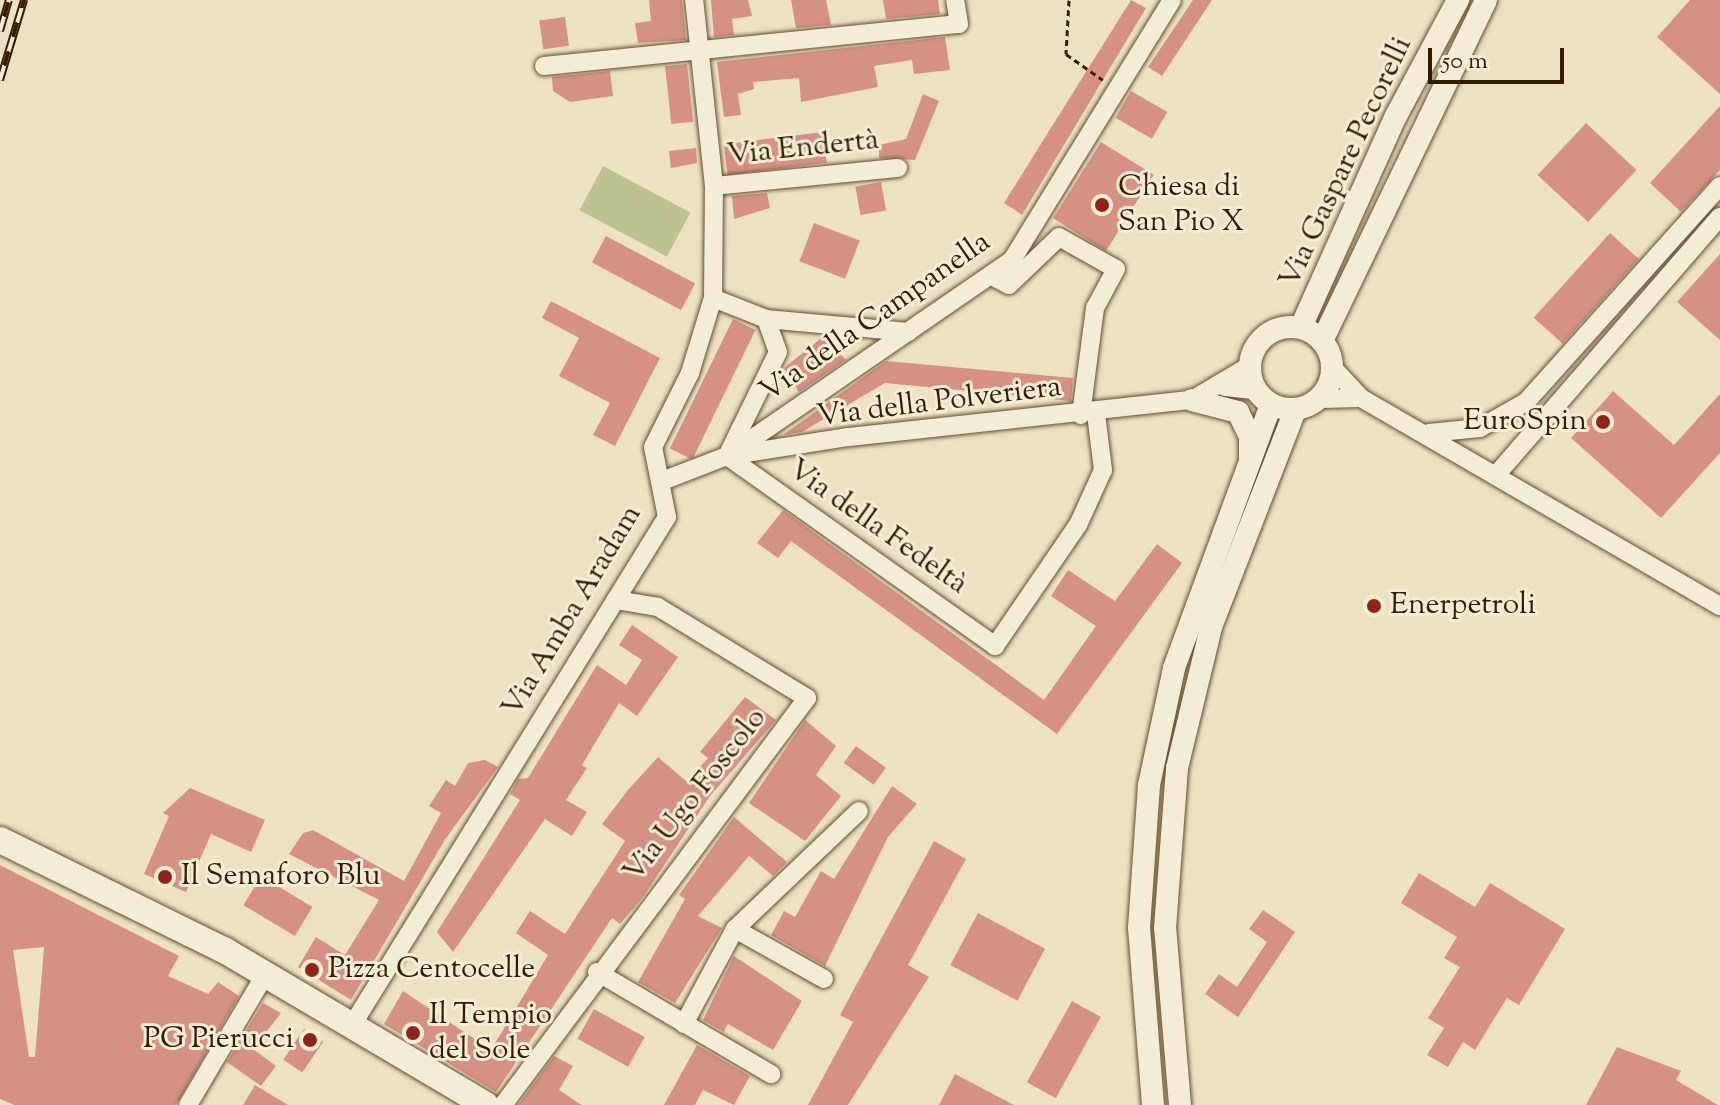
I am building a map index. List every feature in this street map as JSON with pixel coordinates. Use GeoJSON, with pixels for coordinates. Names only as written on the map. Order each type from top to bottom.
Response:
{"type":"FeatureCollection","features":[{"type":"Feature","properties":{"kind":"main road"},"geometry":{"type":"LineString","coordinates":[[0,840],[265,975],[486,1105]]}},
{"type":"Feature","properties":{"kind":"street","name":"Via Amba Aradam"},"geometry":{"type":"LineString","coordinates":[[351,1027],[667,517],[653,447],[690,373],[713,298],[714,186],[694,0]]}},
{"type":"Feature","properties":{"kind":"street"},"geometry":{"type":"LineString","coordinates":[[544,66],[959,24],[955,0]]}},
{"type":"Feature","properties":{"kind":"street","name":"Via della Campanella"},"geometry":{"type":"LineString","coordinates":[[727,456],[1012,260],[1172,0]]}},
{"type":"Feature","properties":{"kind":"street","name":"Via Gaspare Pecorelli"},"geometry":{"type":"LineString","coordinates":[[1249,366],[1265,335],[1301,327],[1458,0]]}},
{"type":"Feature","properties":{"kind":"street","name":"Via Gaspare Pecorelli"},"geometry":{"type":"LineString","coordinates":[[1322,341],[1486,0]]}},
{"type":"Feature","properties":{"kind":"street","name":"Via Endertà"},"geometry":{"type":"LineString","coordinates":[[714,186],[898,168]]}},
{"type":"Feature","properties":{"kind":"street"},"geometry":{"type":"LineString","coordinates":[[1479,463],[1488,425],[1554,375],[1720,186]]}},
{"type":"Feature","properties":{"kind":"street"},"geometry":{"type":"LineString","coordinates":[[1497,474],[1720,217]]}},
{"type":"Feature","properties":{"kind":"street"},"geometry":{"type":"LineString","coordinates":[[990,275],[1009,285],[1059,237],[1116,269],[1095,308],[1088,414]]}},
{"type":"Feature","properties":{"kind":"street"},"geometry":{"type":"LineString","coordinates":[[713,298],[766,319],[908,332]]}},
{"type":"Feature","properties":{"kind":"street"},"geometry":{"type":"LineString","coordinates":[[727,456],[778,352],[766,319]]}},
{"type":"Feature","properties":{"kind":"street"},"geometry":{"type":"LineString","coordinates":[[1301,327],[1322,341],[1333,368],[1361,398],[1429,433],[1720,606]]}},
{"type":"Feature","properties":{"kind":"street"},"geometry":{"type":"LineString","coordinates":[[1153,1105],[1139,928],[1149,785],[1174,668],[1217,541],[1250,470],[1264,397],[1249,366]]}},
{"type":"Feature","properties":{"kind":"street","name":"Via della Polveriera"},"geometry":{"type":"LineString","coordinates":[[662,481],[727,456],[1192,400],[1225,387],[1249,366]]}},
{"type":"Feature","properties":{"kind":"street"},"geometry":{"type":"LineString","coordinates":[[1320,399],[1333,368]]}},
{"type":"Feature","properties":{"kind":"street","name":"Via della Polveriera"},"geometry":{"type":"LineString","coordinates":[[1225,387],[1264,397]]}},
{"type":"Feature","properties":{"kind":"street"},"geometry":{"type":"LineString","coordinates":[[1264,397],[1295,410]]}},
{"type":"Feature","properties":{"kind":"street"},"geometry":{"type":"LineString","coordinates":[[1180,1105],[1165,928],[1177,768],[1211,627],[1295,410],[1320,399],[1361,398]]}},
{"type":"Feature","properties":{"kind":"street"},"geometry":{"type":"LineString","coordinates":[[1192,400],[1238,412],[1250,437],[1250,470]]}},
{"type":"Feature","properties":{"kind":"street","name":"Via della Fedeltà"},"geometry":{"type":"LineString","coordinates":[[727,456],[995,646],[1078,525],[1103,470],[1088,414]]}},
{"type":"Feature","properties":{"kind":"street"},"geometry":{"type":"LineString","coordinates":[[1429,433],[1488,425],[1503,430],[1515,451]]}},
{"type":"Feature","properties":{"kind":"street","name":"Via Ugo Foscolo"},"geometry":{"type":"LineString","coordinates":[[503,1105],[597,972],[807,698],[658,607],[616,600]]}},
{"type":"Feature","properties":{"kind":"street"},"geometry":{"type":"LineString","coordinates":[[684,1024],[735,929],[859,811]]}},
{"type":"Feature","properties":{"kind":"street"},"geometry":{"type":"LineString","coordinates":[[735,929],[824,979]]}},
{"type":"Feature","properties":{"kind":"street"},"geometry":{"type":"LineString","coordinates":[[597,972],[771,1074]]}},
{"type":"Feature","properties":{"kind":"street"},"geometry":{"type":"LineString","coordinates":[[188,1105],[265,975]]}},
{"type":"Feature","properties":{"kind":"path"},"geometry":{"type":"LineString","coordinates":[[1069,0],[1066,54],[1117,89]]}},
{"type":"Feature","properties":{"kind":"green space"},"geometry":{"type":"Polygon","coordinates":[[[603,166],[690,212],[667,257],[580,210],[603,166]]]}},
{"type":"Feature","properties":{"kind":"building"},"geometry":{"type":"Polygon","coordinates":[[[649,0],[682,0],[686,40],[638,43],[635,23],[651,21],[649,0]]]}},
{"type":"Feature","properties":{"kind":"building"},"geometry":{"type":"Polygon","coordinates":[[[711,0],[748,0],[752,16],[732,19],[734,35],[714,37],[711,0]]]}},
{"type":"Feature","properties":{"kind":"building"},"geometry":{"type":"Polygon","coordinates":[[[791,0],[826,0],[831,25],[796,28],[791,0]]]}},
{"type":"Feature","properties":{"kind":"building"},"geometry":{"type":"Polygon","coordinates":[[[883,0],[938,0],[940,14],[886,19],[883,0]]]}},
{"type":"Feature","properties":{"kind":"building"},"geometry":{"type":"Polygon","coordinates":[[[1131,0],[1146,8],[1022,215],[1004,203],[1131,0]]]}},
{"type":"Feature","properties":{"kind":"building"},"geometry":{"type":"Polygon","coordinates":[[[1193,0],[1212,0],[1162,76],[1148,67],[1193,0]]]}},
{"type":"Feature","properties":{"kind":"building"},"geometry":{"type":"Polygon","coordinates":[[[1690,0],[1720,0],[1720,94],[1657,37],[1690,0]]]}},
{"type":"Feature","properties":{"kind":"building"},"geometry":{"type":"Polygon","coordinates":[[[565,17],[569,46],[543,49],[539,21],[565,17]]]}},
{"type":"Feature","properties":{"kind":"building"},"geometry":{"type":"Polygon","coordinates":[[[945,37],[950,70],[914,74],[912,60],[874,66],[878,87],[801,102],[799,78],[753,82],[754,89],[738,94],[741,115],[724,117],[717,62],[945,37]]]}},
{"type":"Feature","properties":{"kind":"building"},"geometry":{"type":"Polygon","coordinates":[[[687,64],[693,122],[671,124],[665,66],[687,64]]]}},
{"type":"Feature","properties":{"kind":"building"},"geometry":{"type":"Polygon","coordinates":[[[610,71],[613,96],[570,102],[553,91],[552,77],[610,71]]]}},
{"type":"Feature","properties":{"kind":"building"},"geometry":{"type":"Polygon","coordinates":[[[1131,91],[1167,112],[1152,139],[1116,118],[1131,91]]]}},
{"type":"Feature","properties":{"kind":"building"},"geometry":{"type":"Polygon","coordinates":[[[923,94],[939,101],[915,160],[879,158],[879,145],[906,139],[923,94]]]}},
{"type":"Feature","properties":{"kind":"building"},"geometry":{"type":"Polygon","coordinates":[[[1720,106],[1720,170],[1681,212],[1650,183],[1720,106]]]}},
{"type":"Feature","properties":{"kind":"building"},"geometry":{"type":"Polygon","coordinates":[[[1586,123],[1636,170],[1588,222],[1538,175],[1586,123]]]}},
{"type":"Feature","properties":{"kind":"building"},"geometry":{"type":"Polygon","coordinates":[[[823,132],[827,163],[728,175],[724,144],[823,132]]]}},
{"type":"Feature","properties":{"kind":"building","name":"Chiesa di San Pio X"},"geometry":{"type":"Polygon","coordinates":[[[1101,142],[1154,175],[1106,251],[1053,218],[1101,142]]]}},
{"type":"Feature","properties":{"kind":"building"},"geometry":{"type":"Polygon","coordinates":[[[696,148],[697,163],[671,168],[669,151],[696,148]]]}},
{"type":"Feature","properties":{"kind":"building"},"geometry":{"type":"Polygon","coordinates":[[[881,182],[886,211],[860,215],[855,187],[881,182]]]}},
{"type":"Feature","properties":{"kind":"building"},"geometry":{"type":"Polygon","coordinates":[[[767,193],[770,208],[734,219],[732,196],[767,193]]]}},
{"type":"Feature","properties":{"kind":"building"},"geometry":{"type":"Polygon","coordinates":[[[814,223],[860,241],[845,279],[799,261],[814,223]]]}},
{"type":"Feature","properties":{"kind":"building"},"geometry":{"type":"Polygon","coordinates":[[[1610,233],[1639,259],[1563,344],[1534,318],[1610,233]]]}},
{"type":"Feature","properties":{"kind":"building"},"geometry":{"type":"Polygon","coordinates":[[[606,236],[695,283],[681,310],[592,262],[606,236]]]}},
{"type":"Feature","properties":{"kind":"building"},"geometry":{"type":"Polygon","coordinates":[[[1720,254],[1720,340],[1677,302],[1720,254]]]}},
{"type":"Feature","properties":{"kind":"building"},"geometry":{"type":"Polygon","coordinates":[[[551,301],[660,358],[615,446],[593,435],[610,403],[559,376],[579,338],[542,318],[551,301]]]}},
{"type":"Feature","properties":{"kind":"building"},"geometry":{"type":"Polygon","coordinates":[[[733,319],[755,330],[692,459],[670,448],[733,319]]]}},
{"type":"Feature","properties":{"kind":"building"},"geometry":{"type":"Polygon","coordinates":[[[824,336],[846,360],[799,392],[784,368],[824,336]]]}},
{"type":"Feature","properties":{"kind":"building"},"geometry":{"type":"Polygon","coordinates":[[[886,361],[1073,378],[1071,401],[885,383],[802,432],[783,435],[886,361]]]}},
{"type":"Feature","properties":{"kind":"building"},"geometry":{"type":"Polygon","coordinates":[[[1613,391],[1674,445],[1720,394],[1720,453],[1661,518],[1571,438],[1613,391]]]}},
{"type":"Feature","properties":{"kind":"building"},"geometry":{"type":"Polygon","coordinates":[[[783,510],[1044,700],[1096,626],[1051,596],[1068,570],[1115,601],[1157,544],[1182,563],[1057,734],[791,541],[778,558],[757,543],[783,510]]]}},
{"type":"Feature","properties":{"kind":"building"},"geometry":{"type":"Polygon","coordinates":[[[632,625],[678,657],[637,716],[619,703],[582,765],[587,768],[566,800],[587,812],[572,836],[545,819],[453,952],[437,932],[520,800],[510,794],[518,779],[528,778],[597,665],[626,685],[642,660],[619,645],[632,625]]]}},
{"type":"Feature","properties":{"kind":"building"},"geometry":{"type":"Polygon","coordinates":[[[745,697],[776,720],[710,796],[643,897],[620,924],[612,918],[496,1092],[384,1024],[403,991],[491,1050],[548,955],[516,933],[530,911],[565,934],[625,841],[602,824],[658,757],[687,782],[708,758],[700,752],[745,697]]]}},
{"type":"Feature","properties":{"kind":"building"},"geometry":{"type":"Polygon","coordinates":[[[805,720],[836,746],[816,775],[841,796],[805,841],[749,803],[805,720]]]}},
{"type":"Feature","properties":{"kind":"building"},"geometry":{"type":"Polygon","coordinates":[[[856,746],[886,768],[874,785],[844,763],[856,746]]]}},
{"type":"Feature","properties":{"kind":"building"},"geometry":{"type":"Polygon","coordinates":[[[485,760],[498,767],[446,838],[351,1000],[298,967],[316,937],[345,955],[379,900],[289,854],[303,833],[313,830],[404,881],[441,813],[429,806],[446,780],[455,786],[468,763],[485,760]]]}},
{"type":"Feature","properties":{"kind":"building"},"geometry":{"type":"Polygon","coordinates":[[[892,786],[917,804],[888,837],[825,966],[771,935],[784,911],[795,917],[821,871],[834,879],[892,786]]]}},
{"type":"Feature","properties":{"kind":"building"},"geometry":{"type":"Polygon","coordinates":[[[190,788],[265,820],[251,852],[211,834],[186,892],[144,874],[169,816],[163,813],[190,788]]]}},
{"type":"Feature","properties":{"kind":"building"},"geometry":{"type":"Polygon","coordinates":[[[734,817],[787,862],[773,876],[749,856],[698,916],[722,928],[675,1003],[638,982],[685,899],[679,895],[734,817]]]}},
{"type":"Feature","properties":{"kind":"building"},"geometry":{"type":"Polygon","coordinates":[[[934,841],[966,859],[908,965],[929,977],[848,1105],[808,1105],[853,1022],[840,1015],[934,841]]]}},
{"type":"Feature","properties":{"kind":"building"},"geometry":{"type":"Polygon","coordinates":[[[0,865],[179,956],[168,976],[208,994],[218,982],[239,996],[176,1105],[14,1105],[0,1099],[0,865]],[[44,947],[13,950],[29,1057],[35,1057],[44,947]]]}},
{"type":"Feature","properties":{"kind":"building"},"geometry":{"type":"Polygon","coordinates":[[[1419,873],[1475,907],[1490,883],[1565,929],[1519,1005],[1507,998],[1475,1050],[1463,1042],[1448,1067],[1427,1055],[1444,1028],[1428,1018],[1460,967],[1444,958],[1457,937],[1401,903],[1419,873]]]}},
{"type":"Feature","properties":{"kind":"building"},"geometry":{"type":"Polygon","coordinates":[[[261,876],[312,907],[295,936],[243,905],[261,876]]]}},
{"type":"Feature","properties":{"kind":"building"},"geometry":{"type":"Polygon","coordinates":[[[1263,910],[1295,932],[1238,1017],[1205,994],[1219,974],[1237,987],[1267,942],[1249,929],[1263,910]]]}},
{"type":"Feature","properties":{"kind":"building"},"geometry":{"type":"Polygon","coordinates":[[[978,913],[1045,949],[1017,1001],[950,965],[978,913]]]}},
{"type":"Feature","properties":{"kind":"building"},"geometry":{"type":"Polygon","coordinates":[[[734,956],[802,1001],[773,1050],[728,1024],[724,1032],[703,1020],[734,956]]]}},
{"type":"Feature","properties":{"kind":"building"},"geometry":{"type":"Polygon","coordinates":[[[1072,1001],[1101,1017],[1056,1098],[1027,1082],[1072,1001]]]}},
{"type":"Feature","properties":{"kind":"building"},"geometry":{"type":"Polygon","coordinates":[[[263,1003],[281,1013],[253,1049],[276,1066],[261,1086],[227,1062],[263,1003]]]}},
{"type":"Feature","properties":{"kind":"building"},"geometry":{"type":"Polygon","coordinates":[[[594,1009],[645,1037],[628,1067],[578,1039],[594,1009]]]}},
{"type":"Feature","properties":{"kind":"building"},"geometry":{"type":"Polygon","coordinates":[[[304,1029],[323,1042],[302,1073],[283,1060],[304,1029]]]}},
{"type":"Feature","properties":{"kind":"building"},"geometry":{"type":"Polygon","coordinates":[[[697,1045],[750,1076],[734,1105],[703,1090],[695,1105],[664,1105],[697,1045]]]}},
{"type":"Feature","properties":{"kind":"building"},"geometry":{"type":"Polygon","coordinates":[[[1617,1047],[1681,1071],[1676,1080],[1718,1105],[1586,1105],[1617,1047]]]}},
{"type":"Feature","properties":{"kind":"building"},"geometry":{"type":"Polygon","coordinates":[[[554,1056],[573,1066],[559,1090],[582,1105],[518,1105],[554,1056]]]}},
{"type":"Feature","properties":{"kind":"building"},"geometry":{"type":"Polygon","coordinates":[[[955,1074],[1014,1105],[939,1105],[955,1074]]]}},
{"type":"Feature","properties":{"kind":"building"},"geometry":{"type":"Polygon","coordinates":[[[255,1085],[288,1105],[243,1105],[255,1085]]]}},
{"type":"Feature","properties":{"kind":"railway"},"geometry":{"type":"LineString","coordinates":[[0,31],[9,0]]}},
{"type":"Feature","properties":{"kind":"railway"},"geometry":{"type":"LineString","coordinates":[[0,80],[24,0]]}},
{"type":"Feature","properties":{"kind":"place","name":"Chiesa di San Pio X"},"geometry":{"type":"Point","coordinates":[1102,205]}},
{"type":"Feature","properties":{"kind":"place","name":"EuroSpin"},"geometry":{"type":"Point","coordinates":[1603,422]}},
{"type":"Feature","properties":{"kind":"place","name":"Enerpetroli"},"geometry":{"type":"Point","coordinates":[1374,606]}},
{"type":"Feature","properties":{"kind":"place","name":"Il Semaforo Blu"},"geometry":{"type":"Point","coordinates":[165,877]}},
{"type":"Feature","properties":{"kind":"place","name":"Pizza Centocelle"},"geometry":{"type":"Point","coordinates":[312,970]}},
{"type":"Feature","properties":{"kind":"place","name":"Il Tempio del Sole"},"geometry":{"type":"Point","coordinates":[413,1033]}},
{"type":"Feature","properties":{"kind":"place","name":"PG Pierucci"},"geometry":{"type":"Point","coordinates":[310,1040]}}]}
